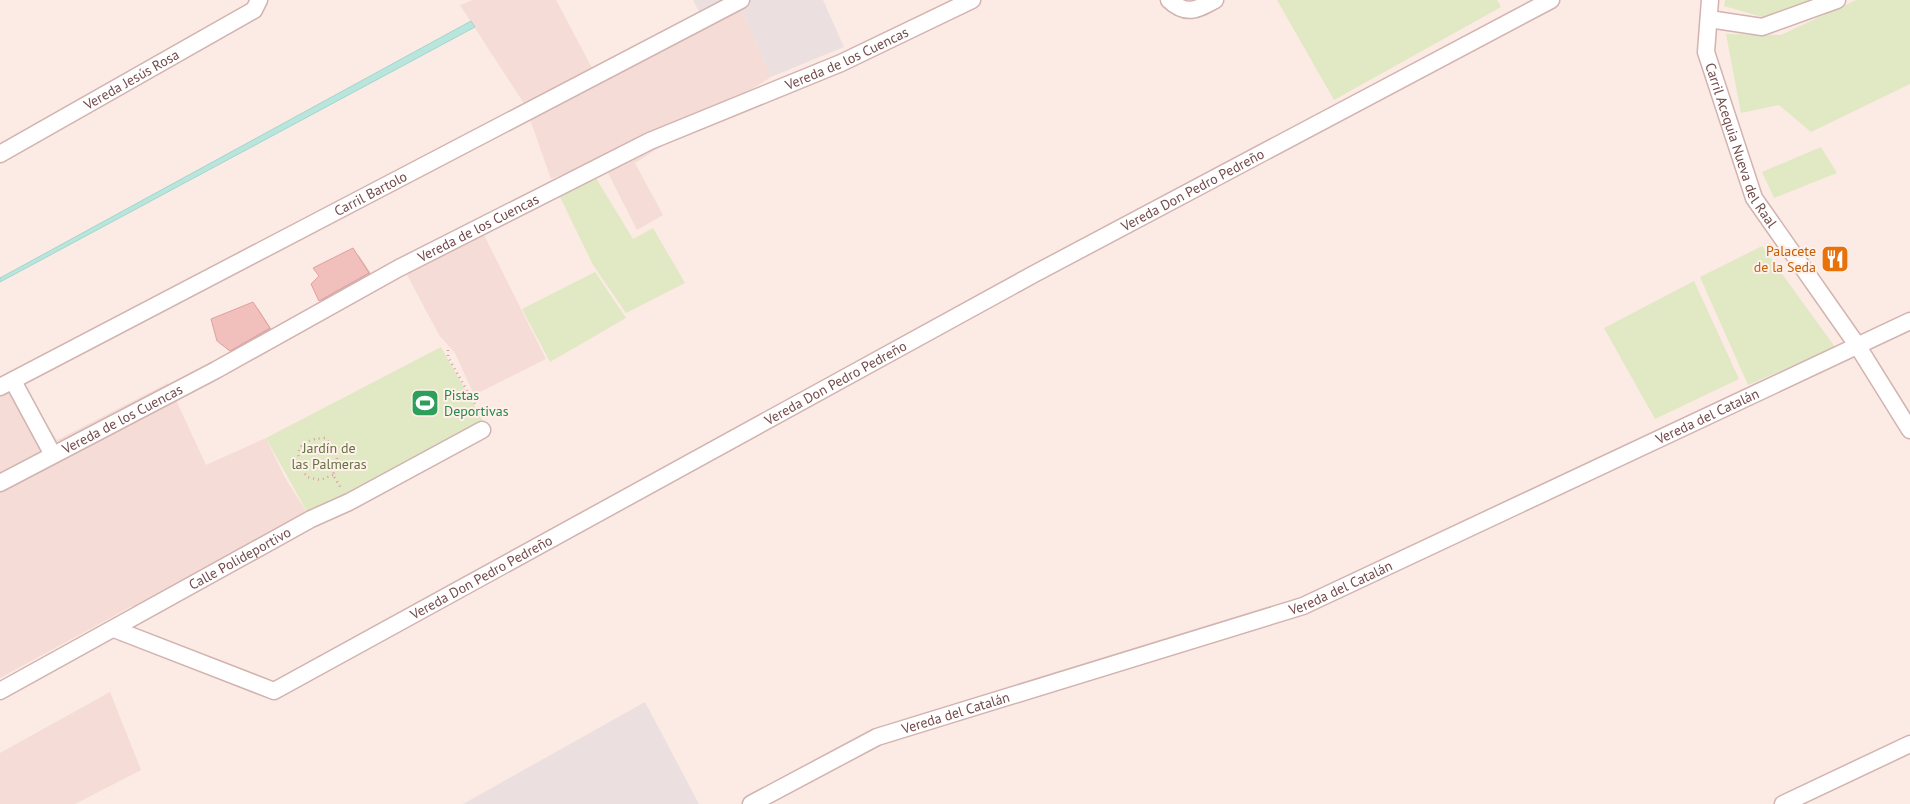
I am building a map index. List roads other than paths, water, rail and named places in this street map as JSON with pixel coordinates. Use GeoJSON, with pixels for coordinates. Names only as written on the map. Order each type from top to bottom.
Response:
{"type":"FeatureCollection","features":[{"type":"Feature","properties":{"kind":"street","name":"Vereda Jesús Rosa"},"geometry":{"type":"LineString","coordinates":[[0,154],[254,10],[259,0]]}},
{"type":"Feature","properties":{"kind":"street","name":"Carril Bartolo"},"geometry":{"type":"LineString","coordinates":[[6,384],[741,0]]}},
{"type":"Feature","properties":{"kind":"street","name":"Vereda de los Cuencas"},"geometry":{"type":"LineString","coordinates":[[0,482],[216,370],[399,268],[650,140],[841,63],[972,0]]}},
{"type":"Feature","properties":{"kind":"street"},"geometry":{"type":"LineString","coordinates":[[1169,0],[1178,9],[1198,10],[1215,0]]}},
{"type":"Feature","properties":{"kind":"street","name":"Vereda Don Pedro Pedreño"},"geometry":{"type":"LineString","coordinates":[[114,629],[274,690],[1034,274],[1551,0]]}},
{"type":"Feature","properties":{"kind":"street","name":"Carril Acequia Nueva del Raal"},"geometry":{"type":"LineString","coordinates":[[1710,0],[1706,52],[1754,198],[1857,346],[1910,430]]}},
{"type":"Feature","properties":{"kind":"street"},"geometry":{"type":"LineString","coordinates":[[1708,19],[1762,27],[1837,0]]}},
{"type":"Feature","properties":{"kind":"street","name":"Vereda del Catalán"},"geometry":{"type":"LineString","coordinates":[[751,804],[877,737],[1303,606],[1910,321]]}},
{"type":"Feature","properties":{"kind":"street"},"geometry":{"type":"LineString","coordinates":[[6,384],[53,455]]}},
{"type":"Feature","properties":{"kind":"street","name":"Calle Polideportivo"},"geometry":{"type":"LineString","coordinates":[[0,691],[311,519],[349,502],[482,424]]}},
{"type":"Feature","properties":{"kind":"street"},"geometry":{"type":"LineString","coordinates":[[1783,804],[1910,744]]}},
{"type":"Feature","properties":{"kind":"water"},"geometry":{"type":"Polygon","coordinates":[[[471,21],[475,27],[0,282],[0,278],[471,21]]]}},
{"type":"Feature","properties":{"kind":"place","name":"Palacete de la Seda"},"geometry":{"type":"Point","coordinates":[1835,259]}},
{"type":"Feature","properties":{"kind":"place","name":"Pistas Deportivas"},"geometry":{"type":"Point","coordinates":[425,403]}},
{"type":"Feature","properties":{"kind":"park label","name":"Jardín de las Palmeras"},"geometry":{"type":"Point","coordinates":[329,456]}}]}
